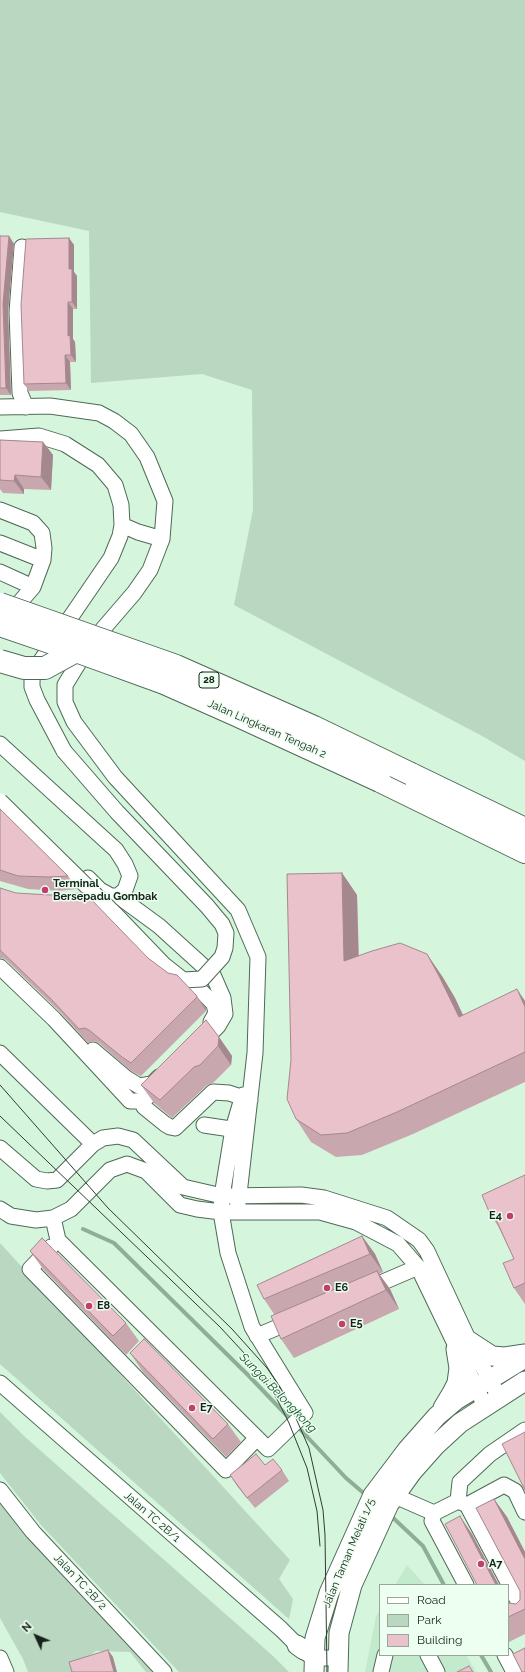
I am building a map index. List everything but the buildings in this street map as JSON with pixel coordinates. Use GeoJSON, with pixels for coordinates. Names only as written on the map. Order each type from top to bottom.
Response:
{"type":"FeatureCollection","features":[{"type":"Feature","properties":{"kind":"highway","name":"Jalan Lingkaran Tengah 2"},"geometry":{"type":"LineString","coordinates":[[0,604],[176,666],[314,727],[525,829]]}},
{"type":"Feature","properties":{"kind":"highway","name":"Jalan Lingkaran Tengah 2"},"geometry":{"type":"LineString","coordinates":[[0,625],[76,651],[164,684],[234,714],[380,781],[525,852]]}},
{"type":"Feature","properties":{"kind":"highway"},"geometry":{"type":"LineString","coordinates":[[0,661],[24,668],[46,668],[76,651]]}},
{"type":"Feature","properties":{"kind":"main road"},"geometry":{"type":"LineString","coordinates":[[438,1416],[457,1383],[463,1345],[492,1356],[505,1357],[525,1354]]}},
{"type":"Feature","properties":{"kind":"main road","name":"Jalan Taman Melati 1/5"},"geometry":{"type":"LineString","coordinates":[[309,1657],[330,1593],[381,1504],[407,1450],[438,1416],[456,1400],[525,1358]]}},
{"type":"Feature","properties":{"kind":"main road","name":"Jalan Taman Melati 1/5"},"geometry":{"type":"LineString","coordinates":[[338,1665],[339,1633],[352,1586],[381,1504],[436,1445],[460,1424],[492,1401],[525,1381]]}},
{"type":"Feature","properties":{"kind":"street"},"geometry":{"type":"LineString","coordinates":[[22,247],[17,312],[20,393],[26,407]]}},
{"type":"Feature","properties":{"kind":"street"},"geometry":{"type":"LineString","coordinates":[[0,407],[50,406],[99,412],[131,434],[147,457],[165,501],[162,539],[150,570],[134,593],[90,644],[65,685],[65,702],[74,722],[116,777],[238,910],[258,958],[254,1053],[240,1130],[222,1196],[221,1212],[228,1253],[252,1327],[305,1413],[268,1449],[58,1240],[53,1218]]}},
{"type":"Feature","properties":{"kind":"street"},"geometry":{"type":"LineString","coordinates":[[0,439],[39,436],[65,444],[98,465],[115,485],[121,505],[122,525],[120,536],[111,558],[40,662],[32,679],[32,687],[37,700],[64,752],[117,812],[207,906],[222,924],[226,933],[225,948],[222,957],[202,979],[183,980],[164,965],[109,908],[0,801]]}},
{"type":"Feature","properties":{"kind":"street"},"geometry":{"type":"LineString","coordinates":[[0,510],[33,523],[42,533],[44,548],[43,560],[33,587],[0,625]]}},
{"type":"Feature","properties":{"kind":"street"},"geometry":{"type":"LineString","coordinates":[[122,525],[138,532],[162,539]]}},
{"type":"Feature","properties":{"kind":"street"},"geometry":{"type":"LineString","coordinates":[[0,543],[43,560]]}},
{"type":"Feature","properties":{"kind":"street"},"geometry":{"type":"LineString","coordinates":[[0,572],[33,587]]}},
{"type":"Feature","properties":{"kind":"street"},"geometry":{"type":"LineString","coordinates":[[0,744],[116,850],[125,864],[130,876],[125,890],[115,896],[79,898]]}},
{"type":"Feature","properties":{"kind":"street"},"geometry":{"type":"LineString","coordinates":[[0,792],[100,890],[115,896],[159,926],[213,975],[219,986],[226,1008],[225,1014],[218,1026],[189,1051],[208,1027],[216,1012],[214,1004],[190,980]]}},
{"type":"Feature","properties":{"kind":"street"},"geometry":{"type":"LineString","coordinates":[[0,967],[135,1101],[170,1127],[175,1128],[215,1091],[229,1093],[246,1099]]}},
{"type":"Feature","properties":{"kind":"street"},"geometry":{"type":"LineString","coordinates":[[54,1019],[126,1078],[139,1086],[152,1084],[171,1069],[147,1098],[135,1101]]}},
{"type":"Feature","properties":{"kind":"street"},"geometry":{"type":"LineString","coordinates":[[0,1053],[93,1144]]}},
{"type":"Feature","properties":{"kind":"street"},"geometry":{"type":"LineString","coordinates":[[204,1125],[240,1130]]}},
{"type":"Feature","properties":{"kind":"street"},"geometry":{"type":"LineString","coordinates":[[237,1212],[239,1195],[240,1130]]}},
{"type":"Feature","properties":{"kind":"street"},"geometry":{"type":"LineString","coordinates":[[0,1148],[36,1180],[57,1180],[93,1144],[103,1138],[118,1136],[133,1140],[183,1188],[222,1196],[301,1195],[324,1198],[387,1218],[419,1240],[427,1251],[463,1345]]}},
{"type":"Feature","properties":{"kind":"street"},"geometry":{"type":"LineString","coordinates":[[0,1209],[11,1216],[36,1220],[53,1218],[71,1209],[110,1170],[127,1164],[146,1171],[180,1205],[221,1212],[320,1212],[356,1222],[398,1244],[405,1250],[418,1267],[463,1345],[492,1401]]}},
{"type":"Feature","properties":{"kind":"street"},"geometry":{"type":"LineString","coordinates":[[58,1240],[30,1269],[226,1470],[257,1438]]}},
{"type":"Feature","properties":{"kind":"street"},"geometry":{"type":"LineString","coordinates":[[405,1250],[419,1240]]}},
{"type":"Feature","properties":{"kind":"street"},"geometry":{"type":"LineString","coordinates":[[352,1295],[418,1267]]}},
{"type":"Feature","properties":{"kind":"street"},"geometry":{"type":"LineString","coordinates":[[258,1336],[308,1314]]}},
{"type":"Feature","properties":{"kind":"street","name":"Jalan TC 2B/1"},"geometry":{"type":"LineString","coordinates":[[0,1383],[281,1629],[309,1657]]}},
{"type":"Feature","properties":{"kind":"street"},"geometry":{"type":"LineString","coordinates":[[508,1584],[463,1503],[460,1482],[490,1454],[525,1430]]}},
{"type":"Feature","properties":{"kind":"street"},"geometry":{"type":"LineString","coordinates":[[381,1504],[434,1513],[463,1503],[504,1484],[515,1491],[525,1512]]}},
{"type":"Feature","properties":{"kind":"street","name":"Jalan TC 2B/2"},"geometry":{"type":"LineString","coordinates":[[0,1490],[33,1532],[164,1672]]}},
{"type":"Feature","properties":{"kind":"street"},"geometry":{"type":"LineString","coordinates":[[434,1513],[432,1521],[465,1584]]}},
{"type":"Feature","properties":{"kind":"street"},"geometry":{"type":"LineString","coordinates":[[509,1585],[525,1614]]}},
{"type":"Feature","properties":{"kind":"street"},"geometry":{"type":"LineString","coordinates":[[381,1672],[385,1656]]}},
{"type":"Feature","properties":{"kind":"street"},"geometry":{"type":"LineString","coordinates":[[429,1656],[438,1672]]}},
{"type":"Feature","properties":{"kind":"street"},"geometry":{"type":"LineString","coordinates":[[506,1656],[514,1672]]}},
{"type":"Feature","properties":{"kind":"street"},"geometry":{"type":"LineString","coordinates":[[309,1657],[338,1665]]}},
{"type":"Feature","properties":{"kind":"street"},"geometry":{"type":"LineString","coordinates":[[0,1658],[6,1672]]}},
{"type":"Feature","properties":{"kind":"shaded area"},"geometry":{"type":"Polygon","coordinates":[[[407,1565],[424,1584],[396,1584],[407,1565]]]}},
{"type":"Feature","properties":{"kind":"shaded area"},"geometry":{"type":"Polygon","coordinates":[[[379,1612],[379,1656],[467,1656],[476,1672],[365,1672],[376,1616],[379,1612]]]}},
{"type":"Feature","properties":{"kind":"green space"},"geometry":{"type":"Polygon","coordinates":[[[0,0],[525,0],[525,761],[484,737],[234,605],[253,510],[252,390],[202,374],[91,383],[89,231],[0,212],[0,0]]]}},
{"type":"Feature","properties":{"kind":"green space"},"geometry":{"type":"Polygon","coordinates":[[[0,1243],[290,1560],[279,1579],[293,1599],[289,1619],[0,1364],[0,1243]]]}},
{"type":"Feature","properties":{"kind":"green space"},"geometry":{"type":"Polygon","coordinates":[[[0,1412],[24,1436],[273,1656],[289,1672],[179,1672],[41,1525],[0,1473],[0,1412]]]}},
{"type":"Feature","properties":{"kind":"green space"},"geometry":{"type":"Polygon","coordinates":[[[0,1495],[160,1672],[146,1672],[130,1652],[96,1651],[73,1667],[74,1672],[28,1672],[23,1659],[0,1618],[0,1495]]]}},
{"type":"Feature","properties":{"kind":"waterway","name":"Sungai Belongkong"},"geometry":{"type":"LineString","coordinates":[[83,1229],[114,1243],[249,1376],[292,1421]]}},
{"type":"Feature","properties":{"kind":"waterway","name":"Sungai Belongkong"},"geometry":{"type":"LineString","coordinates":[[297,1426],[346,1478],[367,1496]]}},
{"type":"Feature","properties":{"kind":"waterway","name":"Sungai Belongkong"},"geometry":{"type":"LineString","coordinates":[[389,1514],[423,1546],[443,1584]]}},
{"type":"Feature","properties":{"kind":"waterway","name":"Sungai Belongkong"},"geometry":{"type":"LineString","coordinates":[[482,1656],[491,1672]]}},
{"type":"Feature","properties":{"kind":"tram line"},"geometry":{"type":"LineString","coordinates":[[0,1085],[108,1208],[232,1329],[267,1368],[280,1387],[291,1407],[309,1448],[323,1510],[325,1535],[327,1672]]}},
{"type":"Feature","properties":{"kind":"tram line"},"geometry":{"type":"LineString","coordinates":[[0,1116],[220,1327],[245,1354],[277,1399],[289,1423],[307,1468],[317,1511],[320,1546]]}},
{"type":"Feature","properties":{"kind":"place","name":"Terminal Bersepadu Gombak"},"geometry":{"type":"Point","coordinates":[45,890]}},
{"type":"Feature","properties":{"kind":"place","name":"E4"},"geometry":{"type":"Point","coordinates":[510,1216]}},
{"type":"Feature","properties":{"kind":"place","name":"E6"},"geometry":{"type":"Point","coordinates":[327,1288]}},
{"type":"Feature","properties":{"kind":"place","name":"E8"},"geometry":{"type":"Point","coordinates":[89,1306]}},
{"type":"Feature","properties":{"kind":"place","name":"E5"},"geometry":{"type":"Point","coordinates":[342,1324]}},
{"type":"Feature","properties":{"kind":"place","name":"E7"},"geometry":{"type":"Point","coordinates":[192,1408]}},
{"type":"Feature","properties":{"kind":"place","name":"A7"},"geometry":{"type":"Point","coordinates":[481,1564]}}]}
